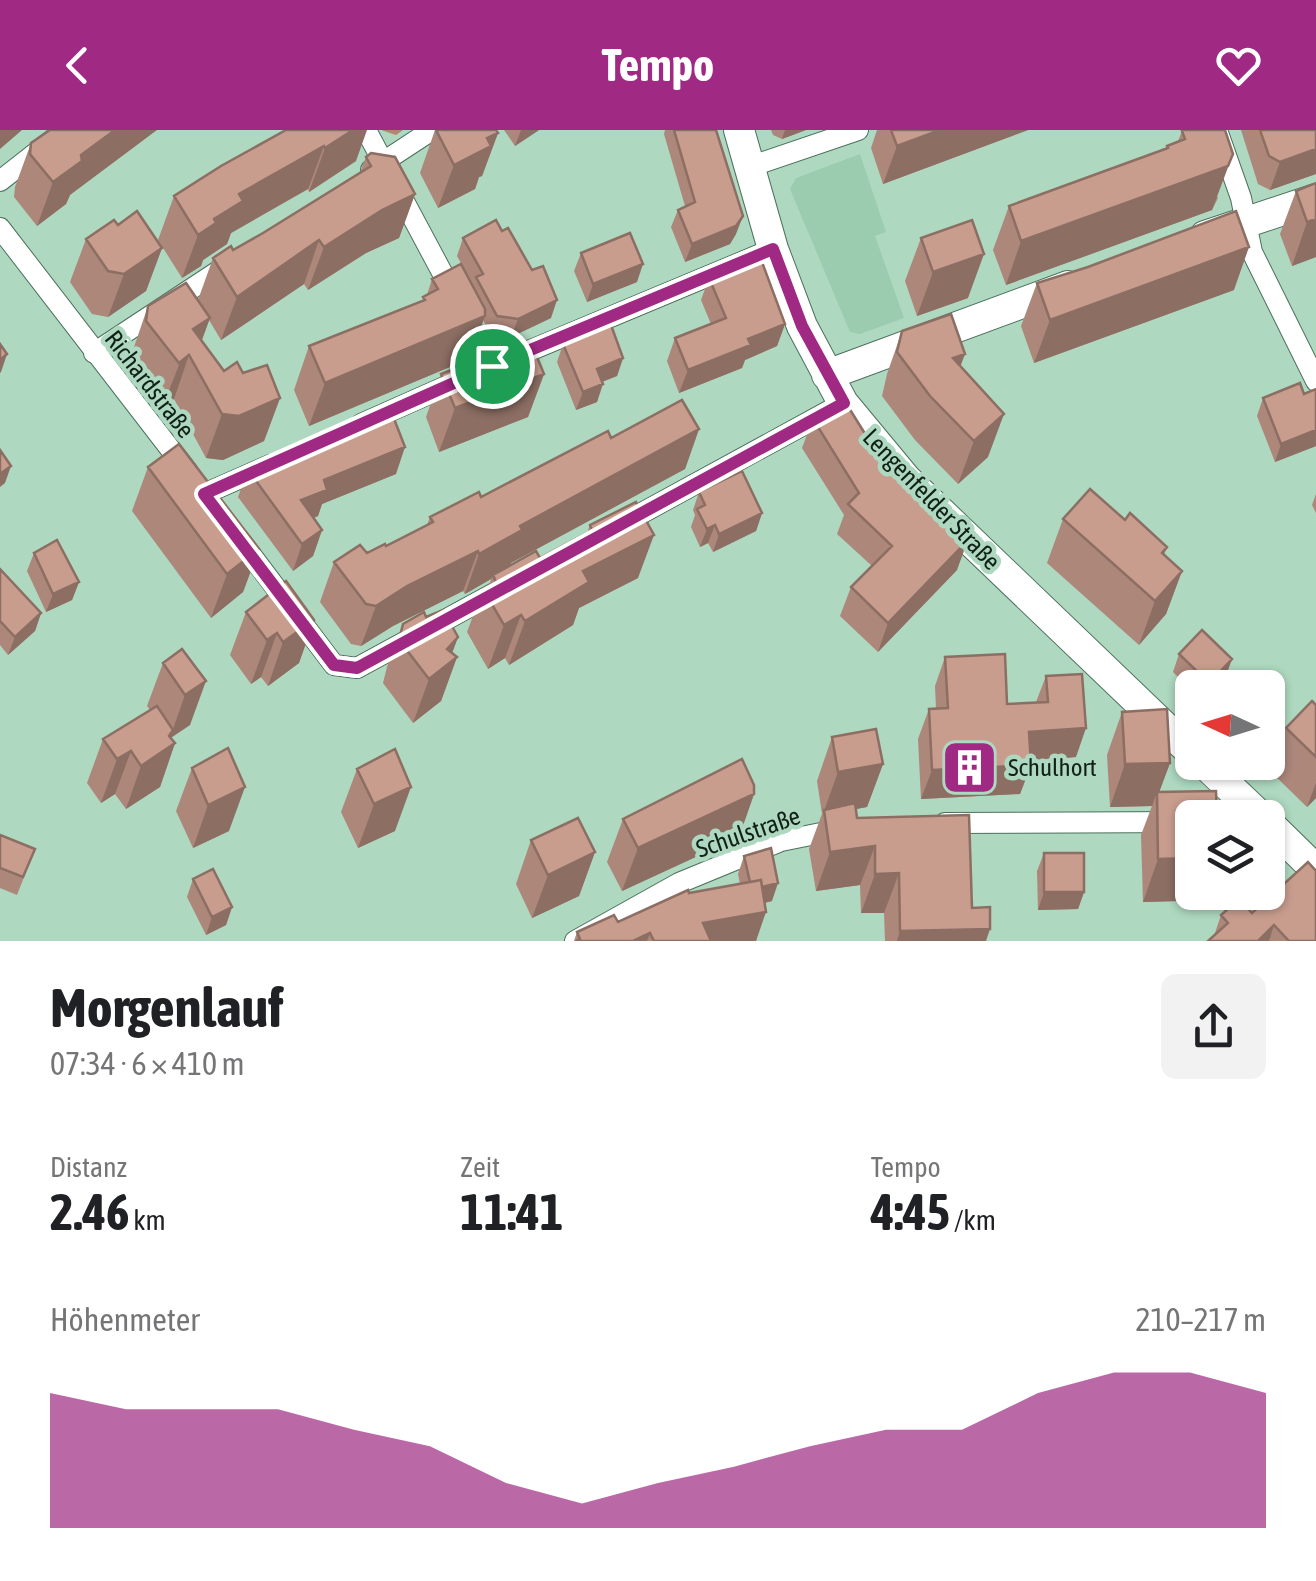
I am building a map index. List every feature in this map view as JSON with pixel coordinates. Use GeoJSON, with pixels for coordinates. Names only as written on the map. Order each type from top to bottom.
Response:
{"type":"FeatureCollection","features":[{"type":"Feature","properties":{"kind":"main road","name":"Lengenfelder Straße"},"geometry":{"type":"LineString","coordinates":[[738,130],[773,249],[802,326],[844,403],[906,478],[1175,737]]}},
{"type":"Feature","properties":{"kind":"main road"},"geometry":{"type":"LineString","coordinates":[[1172,248],[1316,199]]}},
{"type":"Feature","properties":{"kind":"main road"},"geometry":{"type":"LineString","coordinates":[[827,375],[1100,275]]}},
{"type":"Feature","properties":{"kind":"main road"},"geometry":{"type":"LineString","coordinates":[[1220,780],[1239,800]]}},
{"type":"Feature","properties":{"kind":"main road"},"geometry":{"type":"LineString","coordinates":[[1285,843],[1316,870]]}},
{"type":"Feature","properties":{"kind":"street"},"geometry":{"type":"LineString","coordinates":[[0,181],[65,130]]}},
{"type":"Feature","properties":{"kind":"street"},"geometry":{"type":"LineString","coordinates":[[366,130],[492,366]]}},
{"type":"Feature","properties":{"kind":"street"},"geometry":{"type":"LineString","coordinates":[[352,183],[432,130]]}},
{"type":"Feature","properties":{"kind":"street"},"geometry":{"type":"LineString","coordinates":[[749,167],[858,130]]}},
{"type":"Feature","properties":{"kind":"street"},"geometry":{"type":"LineString","coordinates":[[1216,130],[1241,198],[1252,252],[1316,382]]}},
{"type":"Feature","properties":{"kind":"street","name":"Richardstraße"},"geometry":{"type":"LineString","coordinates":[[0,228],[334,665],[357,668],[514,583]]}},
{"type":"Feature","properties":{"kind":"street"},"geometry":{"type":"LineString","coordinates":[[348,430],[773,249]]}},
{"type":"Feature","properties":{"kind":"street"},"geometry":{"type":"LineString","coordinates":[[94,353],[239,257]]}},
{"type":"Feature","properties":{"kind":"street"},"geometry":{"type":"LineString","coordinates":[[600,536],[844,403]]}},
{"type":"Feature","properties":{"kind":"street"},"geometry":{"type":"LineString","coordinates":[[216,509],[294,454]]}},
{"type":"Feature","properties":{"kind":"street"},"geometry":{"type":"LineString","coordinates":[[925,823],[1175,822]]}},
{"type":"Feature","properties":{"kind":"street","name":"Schulstraße"},"geometry":{"type":"LineString","coordinates":[[575,941],[679,884],[764,848],[853,826]]}},
{"type":"Feature","properties":{"kind":"shaded area"},"geometry":{"type":"Polygon","coordinates":[[[860,154],[886,232],[875,236],[904,318],[860,334],[850,332],[790,189],[796,178],[860,154]]]}},
{"type":"Feature","properties":{"kind":"building"},"geometry":{"type":"Polygon","coordinates":[[[50,130],[115,130],[53,182],[30,154],[31,143],[50,130]]]}},
{"type":"Feature","properties":{"kind":"building"},"geometry":{"type":"Polygon","coordinates":[[[286,130],[353,130],[239,194],[243,201],[214,219],[216,223],[198,235],[174,196],[286,130]]]}},
{"type":"Feature","properties":{"kind":"building"},"geometry":{"type":"Polygon","coordinates":[[[436,130],[498,133],[487,138],[491,146],[454,165],[436,130]]]}},
{"type":"Feature","properties":{"kind":"building"},"geometry":{"type":"Polygon","coordinates":[[[674,130],[716,130],[743,216],[736,226],[692,244],[678,210],[695,202],[674,130]]]}},
{"type":"Feature","properties":{"kind":"building"},"geometry":{"type":"Polygon","coordinates":[[[891,130],[940,130],[897,146],[891,130]]]}},
{"type":"Feature","properties":{"kind":"building"},"geometry":{"type":"Polygon","coordinates":[[[1184,130],[1225,130],[1233,154],[1228,166],[1021,241],[1009,206],[1168,148],[1185,139],[1184,130]]]}},
{"type":"Feature","properties":{"kind":"building"},"geometry":{"type":"Polygon","coordinates":[[[1260,130],[1316,130],[1316,149],[1280,162],[1269,156],[1260,130]]]}},
{"type":"Feature","properties":{"kind":"building"},"geometry":{"type":"Polygon","coordinates":[[[371,153],[395,157],[415,194],[324,247],[319,240],[237,297],[213,258],[263,233],[371,166],[366,157],[371,153]]]}},
{"type":"Feature","properties":{"kind":"building"},"geometry":{"type":"Polygon","coordinates":[[[1316,183],[1316,219],[1307,222],[1296,191],[1316,183]]]}},
{"type":"Feature","properties":{"kind":"building"},"geometry":{"type":"Polygon","coordinates":[[[137,211],[162,248],[124,274],[108,271],[86,239],[114,220],[118,225],[137,211]]]}},
{"type":"Feature","properties":{"kind":"building"},"geometry":{"type":"Polygon","coordinates":[[[1236,211],[1249,247],[1050,320],[1037,283],[1236,211]]]}},
{"type":"Feature","properties":{"kind":"building"},"geometry":{"type":"Polygon","coordinates":[[[496,220],[502,231],[508,228],[532,270],[543,266],[557,300],[518,319],[497,316],[476,277],[483,274],[463,238],[496,220]]]}},
{"type":"Feature","properties":{"kind":"building"},"geometry":{"type":"Polygon","coordinates":[[[972,220],[984,254],[933,272],[921,238],[972,220]]]}},
{"type":"Feature","properties":{"kind":"building"},"geometry":{"type":"Polygon","coordinates":[[[630,233],[643,264],[593,284],[581,253],[630,233]]]}},
{"type":"Feature","properties":{"kind":"building"},"geometry":{"type":"Polygon","coordinates":[[[753,259],[762,262],[785,324],[748,339],[751,345],[688,370],[675,338],[726,318],[709,278],[753,259]]]}},
{"type":"Feature","properties":{"kind":"building"},"geometry":{"type":"Polygon","coordinates":[[[461,264],[485,316],[325,383],[309,346],[425,300],[423,297],[438,289],[432,279],[461,264]]]}},
{"type":"Feature","properties":{"kind":"building"},"geometry":{"type":"Polygon","coordinates":[[[186,283],[210,318],[193,329],[224,371],[237,362],[243,373],[267,365],[280,398],[239,416],[222,414],[189,355],[179,363],[146,321],[148,306],[186,283]]]}},
{"type":"Feature","properties":{"kind":"building"},"geometry":{"type":"Polygon","coordinates":[[[951,314],[965,354],[953,358],[1004,414],[974,441],[930,396],[897,352],[902,331],[951,314]]]}},
{"type":"Feature","properties":{"kind":"building"},"geometry":{"type":"Polygon","coordinates":[[[611,325],[623,358],[597,369],[603,384],[583,392],[563,344],[611,325]]]}},
{"type":"Feature","properties":{"kind":"building"},"geometry":{"type":"Polygon","coordinates":[[[530,340],[544,374],[455,408],[441,374],[530,340]]]}},
{"type":"Feature","properties":{"kind":"building"},"geometry":{"type":"Polygon","coordinates":[[[1300,383],[1304,394],[1316,389],[1316,430],[1281,444],[1263,398],[1300,383]]]}},
{"type":"Feature","properties":{"kind":"building"},"geometry":{"type":"Polygon","coordinates":[[[682,400],[699,429],[520,526],[522,530],[479,554],[478,551],[407,586],[376,606],[366,604],[334,562],[360,545],[367,553],[386,546],[479,492],[481,497],[608,431],[611,438],[682,400]]]}},
{"type":"Feature","properties":{"kind":"building"},"geometry":{"type":"Polygon","coordinates":[[[844,400],[887,469],[895,470],[968,540],[888,623],[851,587],[892,546],[848,504],[859,493],[813,419],[844,400]]]}},
{"type":"Feature","properties":{"kind":"building"},"geometry":{"type":"Polygon","coordinates":[[[391,411],[405,447],[324,480],[327,490],[301,500],[322,530],[302,544],[248,470],[391,411]]]}},
{"type":"Feature","properties":{"kind":"building"},"geometry":{"type":"Polygon","coordinates":[[[179,444],[259,549],[227,574],[148,467],[179,444]]]}},
{"type":"Feature","properties":{"kind":"building"},"geometry":{"type":"Polygon","coordinates":[[[0,450],[11,466],[0,474],[0,450]]]}},
{"type":"Feature","properties":{"kind":"building"},"geometry":{"type":"Polygon","coordinates":[[[742,471],[762,513],[719,534],[715,525],[707,529],[697,509],[705,505],[699,492],[742,471]]]}},
{"type":"Feature","properties":{"kind":"building"},"geometry":{"type":"Polygon","coordinates":[[[1090,489],[1125,520],[1130,513],[1167,547],[1162,553],[1182,571],[1155,601],[1063,519],[1090,489]]]}},
{"type":"Feature","properties":{"kind":"building"},"geometry":{"type":"Polygon","coordinates":[[[636,502],[654,535],[583,571],[589,582],[525,621],[521,615],[504,625],[483,589],[496,582],[493,575],[536,551],[540,558],[592,530],[590,525],[636,502]]]}},
{"type":"Feature","properties":{"kind":"building"},"geometry":{"type":"Polygon","coordinates":[[[57,540],[79,582],[53,594],[34,553],[57,540]]]}},
{"type":"Feature","properties":{"kind":"building"},"geometry":{"type":"Polygon","coordinates":[[[0,569],[41,613],[15,637],[0,621],[0,569]]]}},
{"type":"Feature","properties":{"kind":"building"},"geometry":{"type":"Polygon","coordinates":[[[286,581],[314,620],[283,642],[277,633],[267,640],[246,612],[286,581]]]}},
{"type":"Feature","properties":{"kind":"building"},"geometry":{"type":"Polygon","coordinates":[[[443,610],[458,637],[447,649],[457,657],[429,679],[399,640],[403,624],[424,612],[426,617],[443,610]]]}},
{"type":"Feature","properties":{"kind":"building"},"geometry":{"type":"Polygon","coordinates":[[[1202,630],[1232,659],[1221,670],[1196,670],[1179,654],[1202,630]]]}},
{"type":"Feature","properties":{"kind":"building"},"geometry":{"type":"Polygon","coordinates":[[[182,649],[206,681],[185,695],[163,663],[182,649]]]}},
{"type":"Feature","properties":{"kind":"building"},"geometry":{"type":"Polygon","coordinates":[[[1005,654],[1007,704],[1048,702],[1046,676],[1082,674],[1086,728],[1029,732],[1031,765],[932,770],[929,709],[948,708],[945,657],[1005,654]]]}},
{"type":"Feature","properties":{"kind":"building"},"geometry":{"type":"Polygon","coordinates":[[[1312,701],[1316,705],[1316,757],[1286,728],[1312,701]]]}},
{"type":"Feature","properties":{"kind":"building"},"geometry":{"type":"Polygon","coordinates":[[[157,706],[173,730],[169,736],[175,743],[141,766],[131,751],[117,759],[103,739],[157,706]]]}},
{"type":"Feature","properties":{"kind":"building"},"geometry":{"type":"Polygon","coordinates":[[[1167,709],[1170,763],[1125,764],[1122,712],[1167,709]]]}},
{"type":"Feature","properties":{"kind":"building"},"geometry":{"type":"Polygon","coordinates":[[[876,729],[883,764],[838,772],[832,737],[876,729]]]}},
{"type":"Feature","properties":{"kind":"building"},"geometry":{"type":"Polygon","coordinates":[[[228,748],[245,787],[208,805],[192,768],[228,748]]]}},
{"type":"Feature","properties":{"kind":"building"},"geometry":{"type":"Polygon","coordinates":[[[395,749],[411,787],[374,804],[357,769],[395,749]]]}},
{"type":"Feature","properties":{"kind":"building"},"geometry":{"type":"Polygon","coordinates":[[[742,759],[754,794],[638,848],[623,819],[742,759]]]}},
{"type":"Feature","properties":{"kind":"building"},"geometry":{"type":"Polygon","coordinates":[[[1216,791],[1216,800],[1175,800],[1175,858],[1158,859],[1157,792],[1216,791]]]}},
{"type":"Feature","properties":{"kind":"building"},"geometry":{"type":"Polygon","coordinates":[[[855,803],[857,818],[969,815],[972,908],[990,907],[990,929],[900,931],[899,873],[875,874],[875,846],[830,852],[824,810],[855,803]]]}},
{"type":"Feature","properties":{"kind":"building"},"geometry":{"type":"Polygon","coordinates":[[[578,818],[595,852],[548,875],[531,840],[578,818]]]}},
{"type":"Feature","properties":{"kind":"building"},"geometry":{"type":"Polygon","coordinates":[[[0,835],[35,849],[23,877],[0,868],[0,835]]]}},
{"type":"Feature","properties":{"kind":"building"},"geometry":{"type":"Polygon","coordinates":[[[771,848],[778,883],[762,887],[761,880],[750,882],[744,856],[771,848]]]}},
{"type":"Feature","properties":{"kind":"building"},"geometry":{"type":"Polygon","coordinates":[[[1044,853],[1084,853],[1084,892],[1044,892],[1044,853]]]}},
{"type":"Feature","properties":{"kind":"building"},"geometry":{"type":"Polygon","coordinates":[[[1308,862],[1316,871],[1316,941],[1289,941],[1274,925],[1258,941],[1208,941],[1228,923],[1221,915],[1227,910],[1285,910],[1285,883],[1308,862]]]}},
{"type":"Feature","properties":{"kind":"building"},"geometry":{"type":"Polygon","coordinates":[[[213,869],[232,907],[212,917],[193,879],[213,869]]]}},
{"type":"Feature","properties":{"kind":"building"},"geometry":{"type":"Polygon","coordinates":[[[761,880],[766,912],[703,923],[711,941],[654,941],[650,933],[633,941],[576,941],[580,939],[577,932],[614,915],[618,922],[688,890],[689,893],[761,880]]]}},
{"type":"Feature","properties":{"kind":"place","name":"Schulhort"},"geometry":{"type":"Point","coordinates":[969,767]}},
{"type":"Feature","properties":{"kind":"route"},"geometry":{"type":"LineString","coordinates":[[773,249],[802,326],[844,403],[357,668],[334,665],[204,494],[492,366],[773,249]]}}]}
